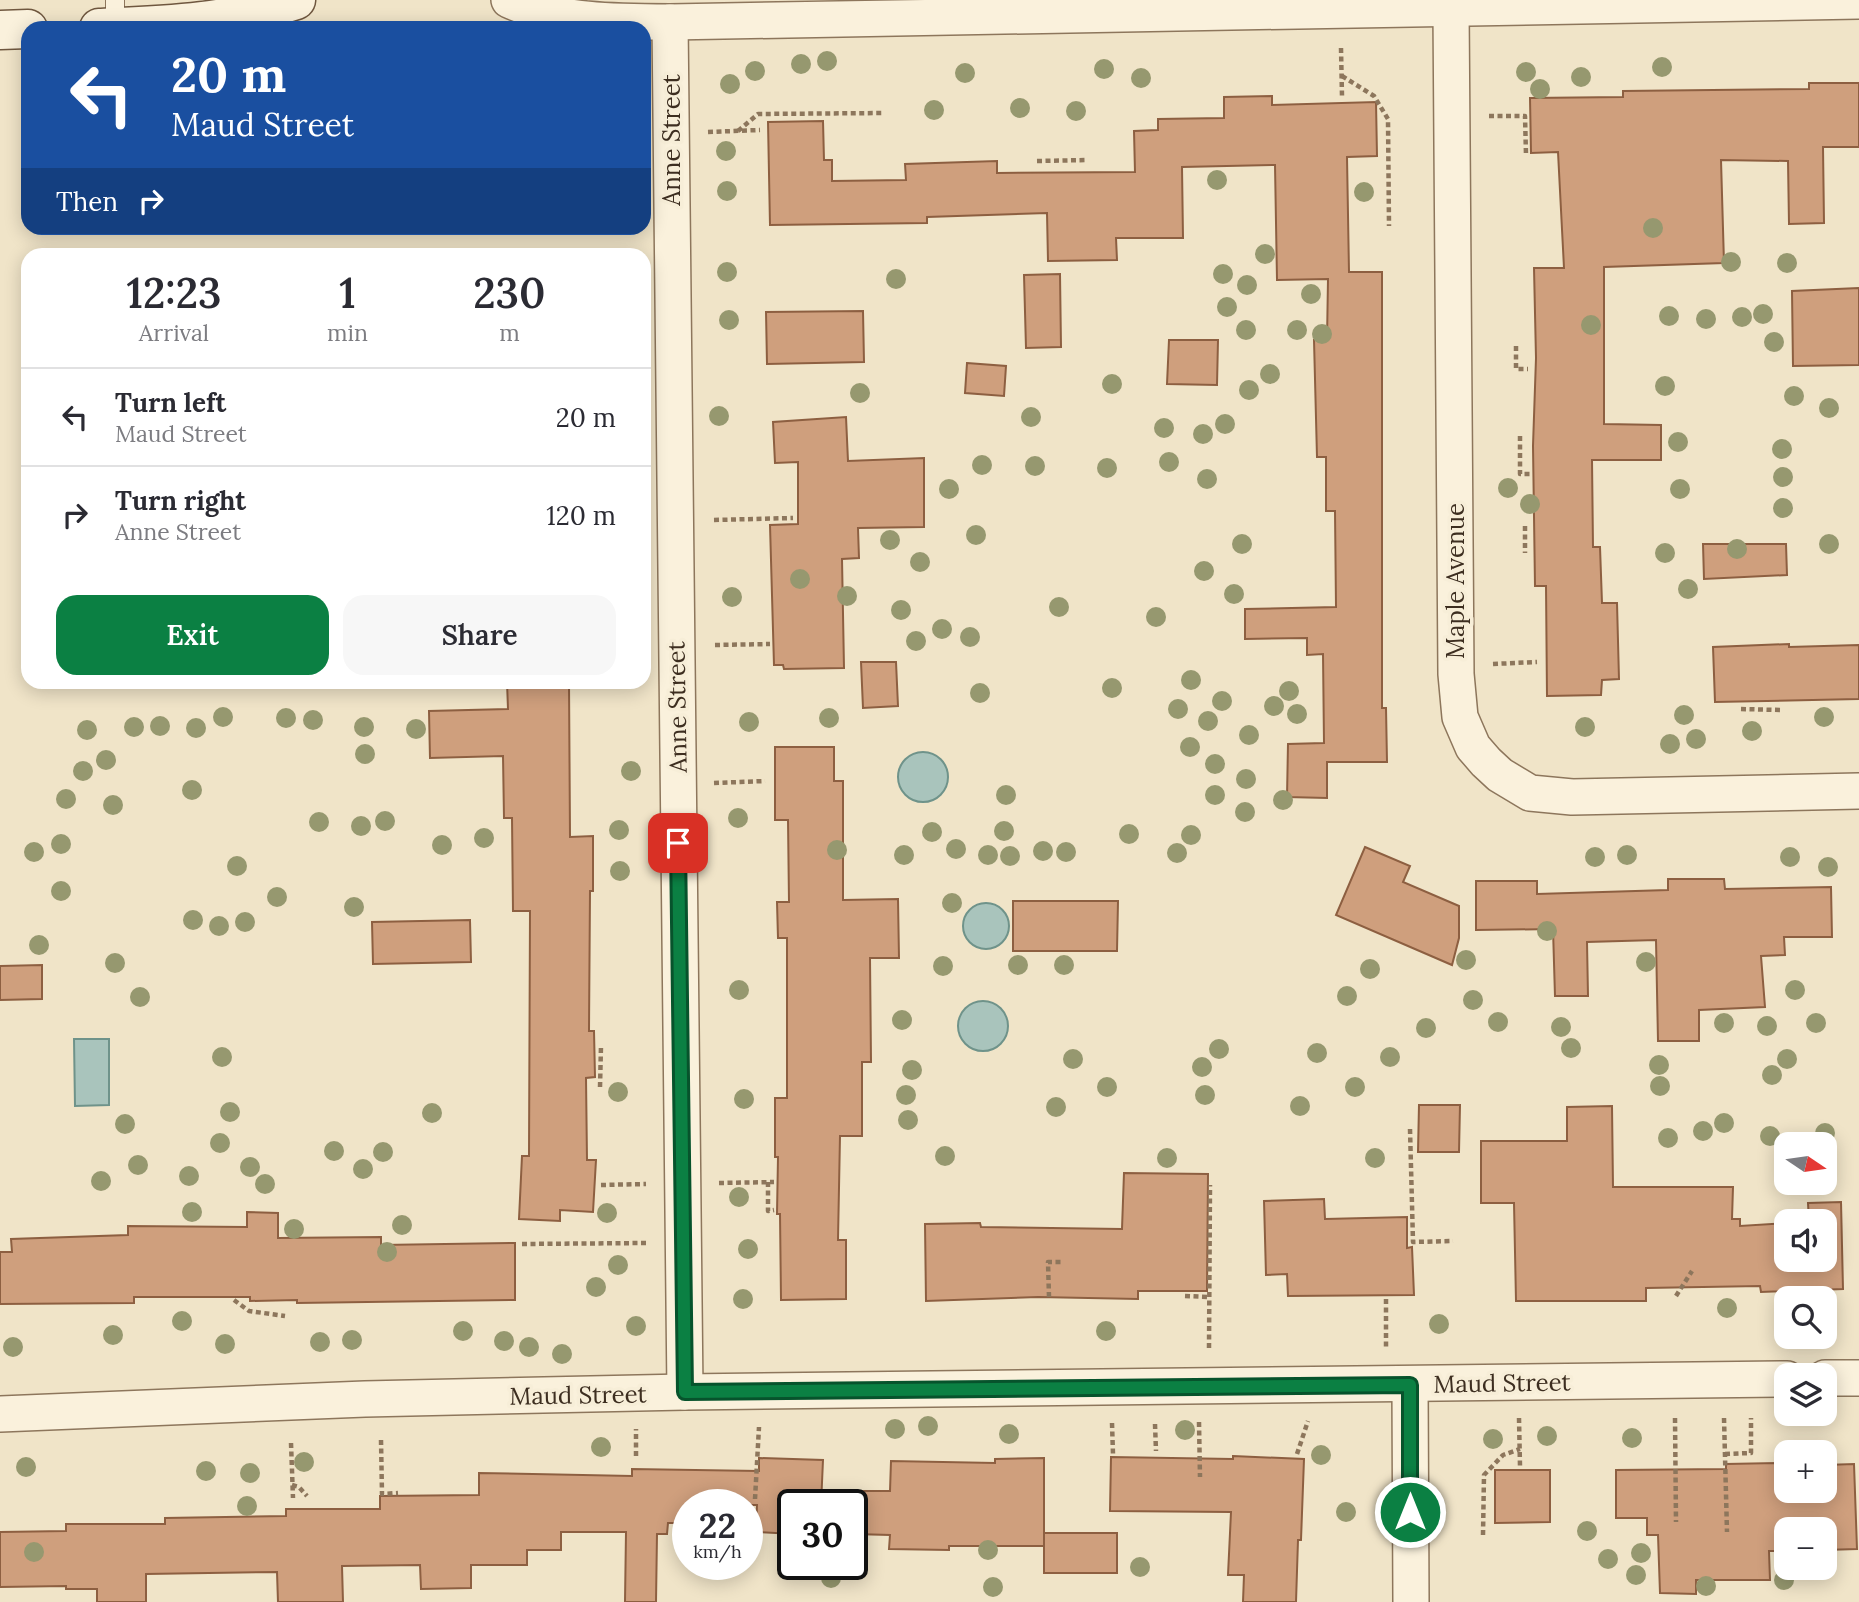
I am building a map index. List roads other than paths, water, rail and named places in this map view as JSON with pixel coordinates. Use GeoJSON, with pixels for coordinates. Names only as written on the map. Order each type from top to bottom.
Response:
{"type":"FeatureCollection","features":[{"type":"Feature","properties":{"kind":"main road"},"geometry":{"type":"LineString","coordinates":[[210,21],[269,9],[296,0]]}},
{"type":"Feature","properties":{"kind":"main road"},"geometry":{"type":"LineString","coordinates":[[0,30],[21,29]]}},
{"type":"Feature","properties":{"kind":"street"},"geometry":{"type":"LineString","coordinates":[[509,0],[551,14],[613,21]]}},
{"type":"Feature","properties":{"kind":"street"},"geometry":{"type":"LineString","coordinates":[[651,22],[1859,1]]}},
{"type":"Feature","properties":{"kind":"street","name":"Maple Avenue"},"geometry":{"type":"LineString","coordinates":[[1451,9],[1456,674],[1460,717],[1473,747],[1500,775],[1530,793],[1572,797],[1859,791]]}},
{"type":"Feature","properties":{"kind":"street","name":"Anne Street"},"geometry":{"type":"LineString","coordinates":[[670,22],[678,785],[668,1184],[685,1392]]}},
{"type":"Feature","properties":{"kind":"street"},"geometry":{"type":"LineString","coordinates":[[1837,1378],[1859,1378]]}},
{"type":"Feature","properties":{"kind":"street","name":"Maud Street"},"geometry":{"type":"LineString","coordinates":[[0,1414],[365,1399],[685,1392],[1204,1400],[1399,1385],[1774,1379]]}},
{"type":"Feature","properties":{"kind":"street"},"geometry":{"type":"LineString","coordinates":[[1399,1385],[1411,1602]]}},
{"type":"Feature","properties":{"kind":"lane"},"geometry":{"type":"LineString","coordinates":[[115,0],[115,21]]}},
{"type":"Feature","properties":{"kind":"water"},"geometry":{"type":"Polygon","coordinates":[[[923,752],[941,759],[948,777],[941,795],[923,802],[905,795],[898,777],[905,759],[923,752]]]}},
{"type":"Feature","properties":{"kind":"water"},"geometry":{"type":"Polygon","coordinates":[[[986,903],[1002,910],[1009,926],[1002,942],[986,949],[970,942],[963,926],[970,910],[986,903]]]}},
{"type":"Feature","properties":{"kind":"water"},"geometry":{"type":"Polygon","coordinates":[[[983,1001],[1000,1009],[1008,1026],[1000,1043],[983,1051],[966,1043],[958,1026],[966,1009],[983,1001]]]}},
{"type":"Feature","properties":{"kind":"water"},"geometry":{"type":"Polygon","coordinates":[[[74,1039],[109,1039],[109,1105],[75,1106],[74,1039]]]}}]}
